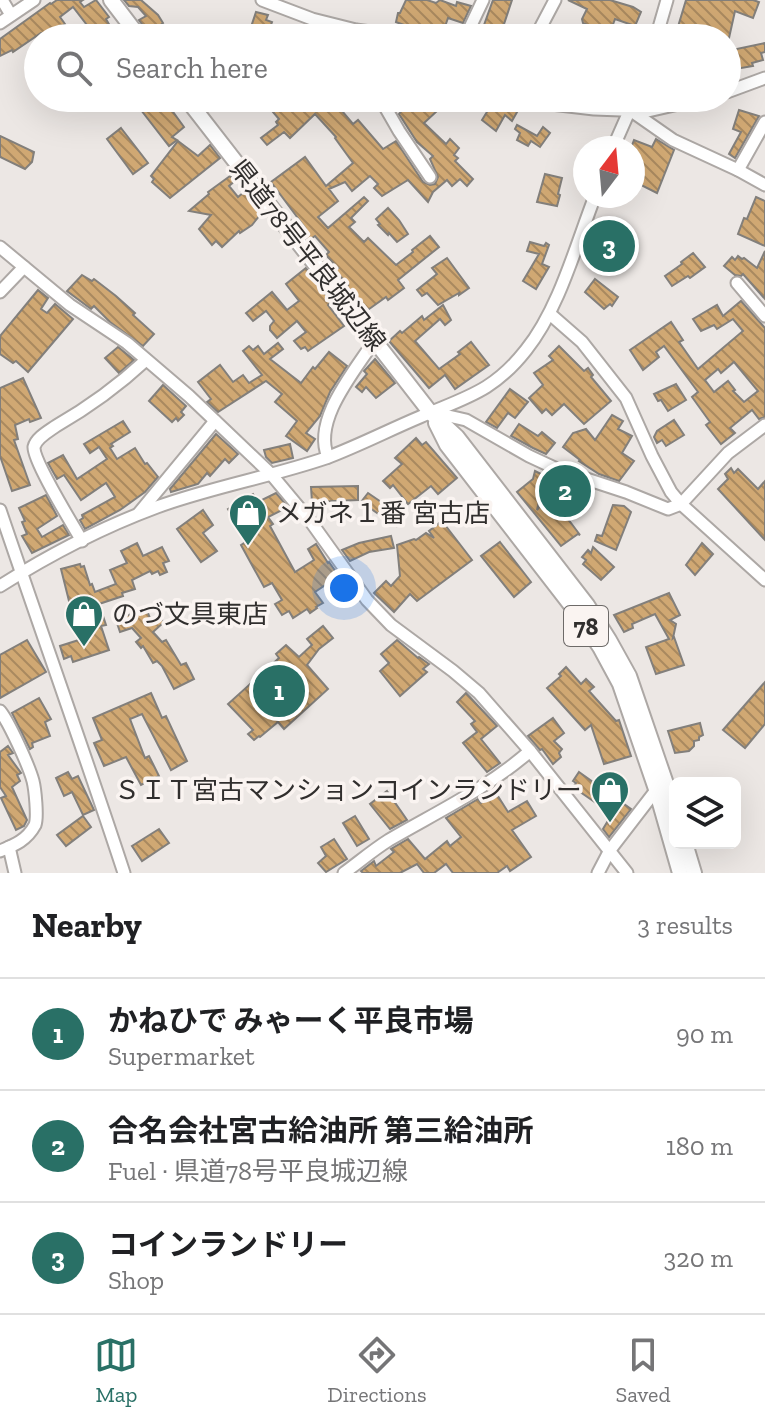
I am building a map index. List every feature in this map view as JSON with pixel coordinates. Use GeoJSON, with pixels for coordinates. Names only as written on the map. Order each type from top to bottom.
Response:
{"type":"FeatureCollection","features":[{"type":"Feature","properties":{"kind":"main road"},"geometry":{"type":"LineString","coordinates":[[111,0],[129,24]]}},
{"type":"Feature","properties":{"kind":"main road","name":"県道78号平良城辺線"},"geometry":{"type":"LineString","coordinates":[[197,112],[430,412],[447,445],[577,613],[620,684],[669,799]]}},
{"type":"Feature","properties":{"kind":"main road","name":"県道78号平良城辺線"},"geometry":{"type":"LineString","coordinates":[[661,784],[680,873]]}},
{"type":"Feature","properties":{"kind":"main road"},"geometry":{"type":"LineString","coordinates":[[687,849],[694,873]]}},
{"type":"Feature","properties":{"kind":"street"},"geometry":{"type":"LineString","coordinates":[[2,0],[11,15]]}},
{"type":"Feature","properties":{"kind":"street"},"geometry":{"type":"LineString","coordinates":[[0,23],[34,0]]}},
{"type":"Feature","properties":{"kind":"street"},"geometry":{"type":"LineString","coordinates":[[262,0],[334,24]]}},
{"type":"Feature","properties":{"kind":"street"},"geometry":{"type":"LineString","coordinates":[[472,24],[483,0]]}},
{"type":"Feature","properties":{"kind":"street"},"geometry":{"type":"LineString","coordinates":[[542,24],[555,0]]}},
{"type":"Feature","properties":{"kind":"street"},"geometry":{"type":"LineString","coordinates":[[660,24],[667,0]]}},
{"type":"Feature","properties":{"kind":"street"},"geometry":{"type":"LineString","coordinates":[[741,87],[765,78]]}},
{"type":"Feature","properties":{"kind":"street"},"geometry":{"type":"LineString","coordinates":[[388,112],[430,177]]}},
{"type":"Feature","properties":{"kind":"street"},"geometry":{"type":"LineString","coordinates":[[618,136],[629,112]]}},
{"type":"Feature","properties":{"kind":"street"},"geometry":{"type":"LineString","coordinates":[[641,112],[673,140],[765,185]]}},
{"type":"Feature","properties":{"kind":"street"},"geometry":{"type":"LineString","coordinates":[[738,170],[765,122]]}},
{"type":"Feature","properties":{"kind":"street"},"geometry":{"type":"LineString","coordinates":[[0,586],[82,541],[158,506],[328,457],[470,397],[496,382],[526,351],[550,314],[590,208]]}},
{"type":"Feature","properties":{"kind":"street"},"geometry":{"type":"LineString","coordinates":[[0,247],[70,305],[127,343],[271,474],[380,615],[479,693],[530,751],[627,873]]}},
{"type":"Feature","properties":{"kind":"street"},"geometry":{"type":"LineString","coordinates":[[0,292],[24,267]]}},
{"type":"Feature","properties":{"kind":"street"},"geometry":{"type":"LineString","coordinates":[[737,283],[765,316]]}},
{"type":"Feature","properties":{"kind":"street"},"geometry":{"type":"LineString","coordinates":[[550,314],[582,342],[626,398],[671,492],[765,580]]}},
{"type":"Feature","properties":{"kind":"street"},"geometry":{"type":"LineString","coordinates":[[328,457],[324,448],[329,410],[374,341]]}},
{"type":"Feature","properties":{"kind":"street"},"geometry":{"type":"LineString","coordinates":[[82,541],[38,462],[34,447],[51,430],[115,388],[146,360]]}},
{"type":"Feature","properties":{"kind":"street"},"geometry":{"type":"LineString","coordinates":[[430,412],[466,420],[559,470],[668,509],[681,504],[728,453],[765,425]]}},
{"type":"Feature","properties":{"kind":"street"},"geometry":{"type":"LineString","coordinates":[[138,515],[215,421]]}},
{"type":"Feature","properties":{"kind":"street"},"geometry":{"type":"LineString","coordinates":[[0,510],[124,873]]}},
{"type":"Feature","properties":{"kind":"street"},"geometry":{"type":"LineString","coordinates":[[0,711],[33,780],[37,822],[19,844],[5,849],[15,873]]}},
{"type":"Feature","properties":{"kind":"street"},"geometry":{"type":"LineString","coordinates":[[344,873],[386,842],[513,766],[530,751]]}},
{"type":"Feature","properties":{"kind":"street"},"geometry":{"type":"LineString","coordinates":[[598,873],[610,850],[661,784]]}},
{"type":"Feature","properties":{"kind":"building"},"geometry":{"type":"Polygon","coordinates":[[[57,0],[83,0],[80,2],[84,7],[96,0],[109,17],[106,19],[109,24],[86,24],[73,7],[60,17],[65,24],[24,24],[24,45],[0,56],[0,39],[57,0]]]}},
{"type":"Feature","properties":{"kind":"building"},"geometry":{"type":"Polygon","coordinates":[[[124,0],[141,0],[163,23],[142,24],[139,20],[146,16],[138,7],[129,6],[124,0]]]}},
{"type":"Feature","properties":{"kind":"building"},"geometry":{"type":"Polygon","coordinates":[[[406,0],[436,3],[440,0],[456,6],[457,2],[471,6],[463,23],[448,18],[446,24],[401,24],[396,22],[406,0]]]}},
{"type":"Feature","properties":{"kind":"building"},"geometry":{"type":"Polygon","coordinates":[[[493,0],[512,0],[504,24],[484,24],[493,0]]]}},
{"type":"Feature","properties":{"kind":"building"},"geometry":{"type":"Polygon","coordinates":[[[568,0],[610,0],[641,12],[636,24],[615,19],[613,24],[585,24],[582,19],[587,9],[568,0]]]}},
{"type":"Feature","properties":{"kind":"building"},"geometry":{"type":"Polygon","coordinates":[[[686,0],[759,2],[753,18],[735,11],[732,24],[679,24],[686,0]]]}},
{"type":"Feature","properties":{"kind":"building"},"geometry":{"type":"Polygon","coordinates":[[[256,12],[268,15],[266,20],[272,22],[271,24],[252,24],[256,12]]]}},
{"type":"Feature","properties":{"kind":"building"},"geometry":{"type":"Polygon","coordinates":[[[765,43],[765,52],[761,53],[763,60],[741,68],[741,48],[765,43]]]}},
{"type":"Feature","properties":{"kind":"building"},"geometry":{"type":"Polygon","coordinates":[[[741,111],[759,116],[735,158],[729,154],[741,132],[733,129],[741,111]]]}},
{"type":"Feature","properties":{"kind":"building"},"geometry":{"type":"Polygon","coordinates":[[[143,112],[173,112],[184,127],[172,137],[177,140],[169,146],[143,112]]]}},
{"type":"Feature","properties":{"kind":"building"},"geometry":{"type":"Polygon","coordinates":[[[273,112],[343,112],[353,124],[358,120],[383,149],[396,141],[423,182],[430,185],[435,184],[438,177],[430,159],[433,156],[417,142],[399,114],[436,112],[424,123],[446,144],[450,139],[459,148],[454,155],[458,158],[455,161],[473,179],[467,186],[460,179],[452,186],[447,180],[433,192],[428,202],[408,180],[382,196],[374,188],[378,184],[370,176],[352,191],[345,182],[329,189],[338,201],[318,217],[328,228],[364,197],[368,201],[351,218],[355,222],[349,227],[364,242],[368,238],[396,265],[430,236],[439,247],[398,280],[404,288],[365,312],[356,301],[359,299],[335,270],[338,268],[326,255],[329,252],[315,236],[309,240],[302,232],[306,229],[271,182],[305,157],[326,186],[353,163],[336,137],[315,114],[290,138],[284,132],[267,145],[261,138],[278,125],[276,122],[279,119],[273,112]]]}},
{"type":"Feature","properties":{"kind":"building"},"geometry":{"type":"Polygon","coordinates":[[[487,112],[517,112],[512,121],[505,115],[496,131],[482,120],[487,112]]]}},
{"type":"Feature","properties":{"kind":"building"},"geometry":{"type":"Polygon","coordinates":[[[517,125],[537,136],[543,127],[550,133],[540,147],[531,141],[528,146],[517,140],[520,133],[515,129],[517,125]]]}},
{"type":"Feature","properties":{"kind":"building"},"geometry":{"type":"Polygon","coordinates":[[[121,128],[148,163],[133,174],[107,139],[121,128]]]}},
{"type":"Feature","properties":{"kind":"building"},"geometry":{"type":"Polygon","coordinates":[[[0,136],[34,152],[32,162],[25,169],[0,157],[0,136]]]}},
{"type":"Feature","properties":{"kind":"building"},"geometry":{"type":"Polygon","coordinates":[[[656,139],[674,150],[657,193],[645,187],[645,144],[652,147],[656,139]]]}},
{"type":"Feature","properties":{"kind":"building"},"geometry":{"type":"Polygon","coordinates":[[[178,141],[198,156],[210,145],[220,158],[170,198],[152,182],[154,179],[151,176],[178,141]]]}},
{"type":"Feature","properties":{"kind":"building"},"geometry":{"type":"Polygon","coordinates":[[[545,174],[562,178],[557,206],[537,202],[545,174]]]}},
{"type":"Feature","properties":{"kind":"building"},"geometry":{"type":"Polygon","coordinates":[[[230,176],[235,181],[229,186],[238,197],[244,192],[250,197],[260,215],[252,225],[239,231],[222,247],[216,241],[212,245],[199,229],[211,215],[189,211],[230,176]]]}},
{"type":"Feature","properties":{"kind":"building"},"geometry":{"type":"Polygon","coordinates":[[[756,197],[765,201],[765,246],[738,234],[756,197]]]}},
{"type":"Feature","properties":{"kind":"building"},"geometry":{"type":"Polygon","coordinates":[[[388,208],[408,234],[397,242],[378,225],[376,219],[388,208]]]}},
{"type":"Feature","properties":{"kind":"building"},"geometry":{"type":"Polygon","coordinates":[[[530,242],[549,245],[542,264],[549,267],[536,289],[523,281],[539,254],[527,251],[530,242]]]}},
{"type":"Feature","properties":{"kind":"building"},"geometry":{"type":"Polygon","coordinates":[[[765,251],[765,299],[743,274],[735,275],[724,266],[732,257],[735,260],[738,256],[757,268],[765,251]]]}},
{"type":"Feature","properties":{"kind":"building"},"geometry":{"type":"Polygon","coordinates":[[[693,253],[705,267],[672,286],[665,276],[693,253]]]}},
{"type":"Feature","properties":{"kind":"building"},"geometry":{"type":"Polygon","coordinates":[[[447,258],[469,288],[438,305],[427,293],[422,296],[417,290],[437,274],[432,268],[447,258]]]}},
{"type":"Feature","properties":{"kind":"building"},"geometry":{"type":"Polygon","coordinates":[[[306,268],[344,326],[308,351],[305,347],[301,349],[294,341],[306,332],[297,321],[277,338],[270,330],[274,321],[266,311],[253,321],[246,313],[272,292],[287,310],[299,301],[286,284],[306,268]]]}},
{"type":"Feature","properties":{"kind":"building"},"geometry":{"type":"Polygon","coordinates":[[[82,275],[92,281],[94,279],[116,296],[154,334],[143,346],[94,306],[91,309],[67,291],[82,275]]]}},
{"type":"Feature","properties":{"kind":"building"},"geometry":{"type":"Polygon","coordinates":[[[595,279],[618,297],[612,306],[610,304],[604,309],[585,292],[595,279]]]}},
{"type":"Feature","properties":{"kind":"building"},"geometry":{"type":"Polygon","coordinates":[[[38,290],[48,298],[41,309],[47,313],[55,304],[73,319],[28,372],[16,361],[13,363],[0,354],[0,336],[38,290]]]}},
{"type":"Feature","properties":{"kind":"building"},"geometry":{"type":"Polygon","coordinates":[[[741,301],[765,328],[765,417],[759,419],[752,410],[730,428],[735,433],[721,444],[706,425],[710,422],[692,397],[698,392],[664,346],[656,352],[659,357],[643,370],[630,350],[671,322],[683,340],[679,342],[698,369],[743,331],[733,319],[717,329],[714,325],[701,331],[693,319],[717,305],[723,316],[741,301]],[[734,362],[721,373],[718,369],[705,380],[714,392],[728,381],[744,402],[758,391],[734,362]]]}},
{"type":"Feature","properties":{"kind":"building"},"geometry":{"type":"Polygon","coordinates":[[[443,305],[451,320],[445,325],[440,319],[415,341],[439,369],[471,342],[489,365],[455,389],[445,375],[429,388],[389,341],[422,316],[424,320],[443,305]]]}},
{"type":"Feature","properties":{"kind":"building"},"geometry":{"type":"Polygon","coordinates":[[[278,343],[283,349],[270,359],[301,383],[329,352],[347,366],[330,392],[320,416],[306,433],[315,439],[307,451],[286,436],[297,421],[275,402],[282,394],[266,381],[218,412],[207,402],[211,399],[198,382],[220,365],[233,382],[243,375],[249,383],[262,375],[243,351],[249,346],[253,350],[258,346],[264,354],[278,343]]]}},
{"type":"Feature","properties":{"kind":"building"},"geometry":{"type":"Polygon","coordinates":[[[559,346],[584,371],[588,368],[593,375],[591,377],[611,401],[584,424],[564,404],[552,415],[546,409],[542,413],[529,398],[543,385],[534,373],[553,360],[549,356],[559,346]]]}},
{"type":"Feature","properties":{"kind":"building"},"geometry":{"type":"Polygon","coordinates":[[[118,347],[134,360],[119,373],[105,358],[118,347]]]}},
{"type":"Feature","properties":{"kind":"building"},"geometry":{"type":"Polygon","coordinates":[[[375,359],[395,383],[376,398],[366,387],[362,392],[356,387],[375,359]]]}},
{"type":"Feature","properties":{"kind":"building"},"geometry":{"type":"Polygon","coordinates":[[[23,378],[41,418],[15,425],[18,439],[14,440],[30,485],[12,491],[0,456],[0,388],[23,378]]]}},
{"type":"Feature","properties":{"kind":"building"},"geometry":{"type":"Polygon","coordinates":[[[676,384],[686,400],[668,411],[654,394],[676,384]]]}},
{"type":"Feature","properties":{"kind":"building"},"geometry":{"type":"Polygon","coordinates":[[[163,385],[186,406],[181,412],[184,415],[178,421],[176,418],[172,422],[149,401],[163,385]]]}},
{"type":"Feature","properties":{"kind":"building"},"geometry":{"type":"Polygon","coordinates":[[[510,389],[528,402],[515,418],[508,413],[497,428],[486,422],[510,389]]]}},
{"type":"Feature","properties":{"kind":"building"},"geometry":{"type":"Polygon","coordinates":[[[612,415],[623,421],[618,429],[632,436],[622,453],[634,461],[619,481],[599,474],[563,447],[573,433],[586,429],[595,440],[612,415]]]}},
{"type":"Feature","properties":{"kind":"building"},"geometry":{"type":"Polygon","coordinates":[[[674,420],[684,435],[666,446],[662,440],[657,443],[654,437],[657,431],[674,420]]]}},
{"type":"Feature","properties":{"kind":"building"},"geometry":{"type":"Polygon","coordinates":[[[123,421],[130,432],[111,444],[113,446],[110,448],[117,459],[135,448],[158,477],[145,492],[120,510],[85,529],[80,520],[82,515],[115,497],[106,483],[81,500],[64,475],[57,479],[48,463],[63,455],[77,479],[107,459],[99,447],[90,453],[84,444],[123,421]]]}},
{"type":"Feature","properties":{"kind":"building"},"geometry":{"type":"Polygon","coordinates":[[[519,424],[538,436],[542,432],[555,443],[546,454],[533,448],[511,436],[519,424]]]}},
{"type":"Feature","properties":{"kind":"building"},"geometry":{"type":"Polygon","coordinates":[[[216,434],[238,454],[229,463],[225,459],[198,484],[171,492],[170,489],[216,434]]]}},
{"type":"Feature","properties":{"kind":"building"},"geometry":{"type":"Polygon","coordinates":[[[416,438],[422,445],[426,442],[457,478],[438,494],[431,486],[408,504],[393,485],[390,488],[383,481],[402,464],[395,458],[416,438]]]}},
{"type":"Feature","properties":{"kind":"building"},"geometry":{"type":"Polygon","coordinates":[[[290,444],[293,458],[272,463],[266,457],[264,450],[290,444]]]}},
{"type":"Feature","properties":{"kind":"building"},"geometry":{"type":"Polygon","coordinates":[[[731,468],[734,473],[738,469],[758,489],[765,481],[765,540],[718,489],[728,479],[725,474],[731,468]]]}},
{"type":"Feature","properties":{"kind":"building"},"geometry":{"type":"Polygon","coordinates":[[[535,471],[545,476],[537,510],[557,486],[574,489],[582,500],[565,515],[580,535],[561,546],[517,492],[533,479],[535,471]]]}},
{"type":"Feature","properties":{"kind":"building"},"geometry":{"type":"Polygon","coordinates":[[[358,486],[358,500],[312,502],[311,487],[358,486]]]}},
{"type":"Feature","properties":{"kind":"building"},"geometry":{"type":"Polygon","coordinates":[[[276,493],[288,507],[268,517],[273,524],[270,526],[295,572],[314,560],[308,549],[316,544],[341,579],[315,592],[323,603],[317,608],[310,613],[307,609],[293,618],[289,611],[282,615],[275,604],[282,600],[272,583],[264,587],[241,545],[247,541],[228,509],[253,494],[258,502],[276,493]]]}},
{"type":"Feature","properties":{"kind":"building"},"geometry":{"type":"Polygon","coordinates":[[[368,493],[403,517],[396,526],[361,502],[368,493]]]}},
{"type":"Feature","properties":{"kind":"building"},"geometry":{"type":"Polygon","coordinates":[[[46,495],[57,516],[37,529],[42,537],[63,525],[69,535],[32,553],[22,536],[27,534],[19,508],[46,495]]]}},
{"type":"Feature","properties":{"kind":"building"},"geometry":{"type":"Polygon","coordinates":[[[613,505],[624,506],[631,512],[616,550],[595,541],[597,535],[602,536],[613,505]]]}},
{"type":"Feature","properties":{"kind":"building"},"geometry":{"type":"Polygon","coordinates":[[[203,510],[213,525],[203,533],[217,551],[201,562],[177,529],[203,510]]]}},
{"type":"Feature","properties":{"kind":"building"},"geometry":{"type":"Polygon","coordinates":[[[442,521],[472,560],[417,601],[410,594],[394,612],[374,593],[386,581],[391,586],[400,576],[397,545],[416,540],[426,533],[434,538],[429,531],[442,521]]]}},
{"type":"Feature","properties":{"kind":"building"},"geometry":{"type":"Polygon","coordinates":[[[391,536],[394,548],[369,552],[350,561],[342,550],[359,543],[391,536]]]}},
{"type":"Feature","properties":{"kind":"building"},"geometry":{"type":"Polygon","coordinates":[[[500,542],[531,582],[514,597],[481,556],[500,542]]]}},
{"type":"Feature","properties":{"kind":"building"},"geometry":{"type":"Polygon","coordinates":[[[137,543],[143,556],[162,547],[169,561],[163,563],[167,572],[160,575],[158,571],[152,574],[150,571],[132,580],[135,589],[99,604],[106,625],[101,626],[109,650],[73,662],[71,656],[64,659],[60,646],[85,638],[76,612],[72,613],[61,569],[80,564],[84,566],[95,592],[116,584],[110,570],[127,563],[121,551],[137,543]]]}},
{"type":"Feature","properties":{"kind":"building"},"geometry":{"type":"Polygon","coordinates":[[[702,543],[713,554],[695,575],[686,565],[702,543]]]}},
{"type":"Feature","properties":{"kind":"building"},"geometry":{"type":"Polygon","coordinates":[[[593,547],[614,567],[601,580],[583,564],[586,560],[582,557],[588,550],[591,553],[593,547]]]}},
{"type":"Feature","properties":{"kind":"building"},"geometry":{"type":"Polygon","coordinates":[[[669,593],[680,615],[670,620],[676,624],[673,638],[684,665],[656,674],[646,647],[669,639],[655,614],[632,624],[633,628],[624,632],[614,615],[669,593]]]}},
{"type":"Feature","properties":{"kind":"building"},"geometry":{"type":"Polygon","coordinates":[[[146,608],[152,623],[159,617],[164,622],[153,632],[162,642],[166,640],[181,665],[186,663],[194,679],[174,689],[162,666],[157,661],[153,663],[143,646],[141,648],[136,642],[141,638],[132,628],[120,632],[116,620],[146,608]]]}},
{"type":"Feature","properties":{"kind":"building"},"geometry":{"type":"Polygon","coordinates":[[[323,626],[333,638],[319,649],[307,665],[328,689],[284,729],[278,722],[254,740],[248,734],[253,730],[228,704],[279,658],[276,654],[286,645],[299,657],[312,645],[307,639],[323,626]]]}},
{"type":"Feature","properties":{"kind":"building"},"geometry":{"type":"Polygon","coordinates":[[[27,640],[46,672],[0,698],[0,655],[27,640]]]}},
{"type":"Feature","properties":{"kind":"building"},"geometry":{"type":"Polygon","coordinates":[[[397,640],[429,664],[423,669],[427,672],[400,696],[380,671],[389,663],[381,654],[397,640]]]}},
{"type":"Feature","properties":{"kind":"building"},"geometry":{"type":"Polygon","coordinates":[[[566,667],[581,684],[586,679],[594,687],[589,691],[616,721],[619,720],[631,756],[604,764],[591,725],[585,730],[547,688],[566,667]]]}},
{"type":"Feature","properties":{"kind":"building"},"geometry":{"type":"Polygon","coordinates":[[[765,682],[765,724],[745,748],[723,730],[765,682]]]}},
{"type":"Feature","properties":{"kind":"building"},"geometry":{"type":"Polygon","coordinates":[[[151,693],[162,718],[166,716],[187,761],[171,770],[142,714],[130,719],[145,758],[149,756],[159,776],[141,785],[126,757],[104,766],[94,743],[102,740],[93,718],[151,693]]]}},
{"type":"Feature","properties":{"kind":"building"},"geometry":{"type":"Polygon","coordinates":[[[466,693],[497,726],[481,739],[500,763],[487,772],[463,743],[477,732],[471,724],[475,721],[457,702],[466,693]]]}},
{"type":"Feature","properties":{"kind":"building"},"geometry":{"type":"Polygon","coordinates":[[[39,698],[51,719],[45,722],[50,736],[32,743],[30,749],[12,713],[39,698]]]}},
{"type":"Feature","properties":{"kind":"building"},"geometry":{"type":"Polygon","coordinates":[[[553,718],[564,733],[554,741],[562,749],[559,753],[561,757],[553,764],[528,736],[553,718]]]}},
{"type":"Feature","properties":{"kind":"building"},"geometry":{"type":"Polygon","coordinates":[[[700,723],[703,735],[694,741],[694,746],[689,751],[675,753],[668,731],[700,723]]]}},
{"type":"Feature","properties":{"kind":"building"},"geometry":{"type":"Polygon","coordinates":[[[8,746],[13,753],[8,755],[21,773],[17,775],[20,781],[12,787],[27,820],[24,826],[16,830],[1,798],[6,796],[0,787],[0,752],[8,746]]]}},
{"type":"Feature","properties":{"kind":"building"},"geometry":{"type":"Polygon","coordinates":[[[68,772],[72,779],[78,776],[94,810],[83,815],[72,792],[64,796],[56,778],[68,772]]]}},
{"type":"Feature","properties":{"kind":"building"},"geometry":{"type":"Polygon","coordinates":[[[579,772],[631,809],[609,837],[603,829],[612,814],[573,787],[579,772]]]}},
{"type":"Feature","properties":{"kind":"building"},"geometry":{"type":"Polygon","coordinates":[[[387,791],[407,820],[390,829],[370,804],[387,791]]]}},
{"type":"Feature","properties":{"kind":"building"},"geometry":{"type":"Polygon","coordinates":[[[496,793],[508,812],[527,801],[536,816],[512,830],[531,857],[510,871],[507,866],[497,873],[453,873],[446,864],[434,873],[424,873],[417,864],[400,873],[361,871],[374,861],[376,866],[394,852],[391,849],[408,839],[425,859],[447,841],[450,846],[461,837],[446,818],[478,799],[481,803],[496,793]]]}},
{"type":"Feature","properties":{"kind":"building"},"geometry":{"type":"Polygon","coordinates":[[[83,816],[91,827],[66,846],[57,835],[83,816]]]}},
{"type":"Feature","properties":{"kind":"building"},"geometry":{"type":"Polygon","coordinates":[[[355,816],[369,839],[357,846],[343,823],[355,816]]]}},
{"type":"Feature","properties":{"kind":"building"},"geometry":{"type":"Polygon","coordinates":[[[159,829],[169,843],[142,861],[132,846],[159,829]]]}},
{"type":"Feature","properties":{"kind":"building"},"geometry":{"type":"Polygon","coordinates":[[[334,839],[347,859],[326,872],[318,863],[326,856],[321,847],[334,839]]]}},
{"type":"Feature","properties":{"kind":"place","name":"コインランドリー"},"geometry":{"type":"Point","coordinates":[609,246]}},
{"type":"Feature","properties":{"kind":"place","name":"合名会社宮古給油所 第三給油所"},"geometry":{"type":"Point","coordinates":[565,491]}},
{"type":"Feature","properties":{"kind":"place","name":"メガネ１番 宮古店"},"geometry":{"type":"Point","coordinates":[248,547]}},
{"type":"Feature","properties":{"kind":"place","name":"のづ文具東店"},"geometry":{"type":"Point","coordinates":[84,648]}},
{"type":"Feature","properties":{"kind":"place","name":"かねひで みゃーく平良市場"},"geometry":{"type":"Point","coordinates":[279,691]}},
{"type":"Feature","properties":{"kind":"place","name":"ＳＩＴ宮古マンションコインランドリー"},"geometry":{"type":"Point","coordinates":[610,824]}}]}
